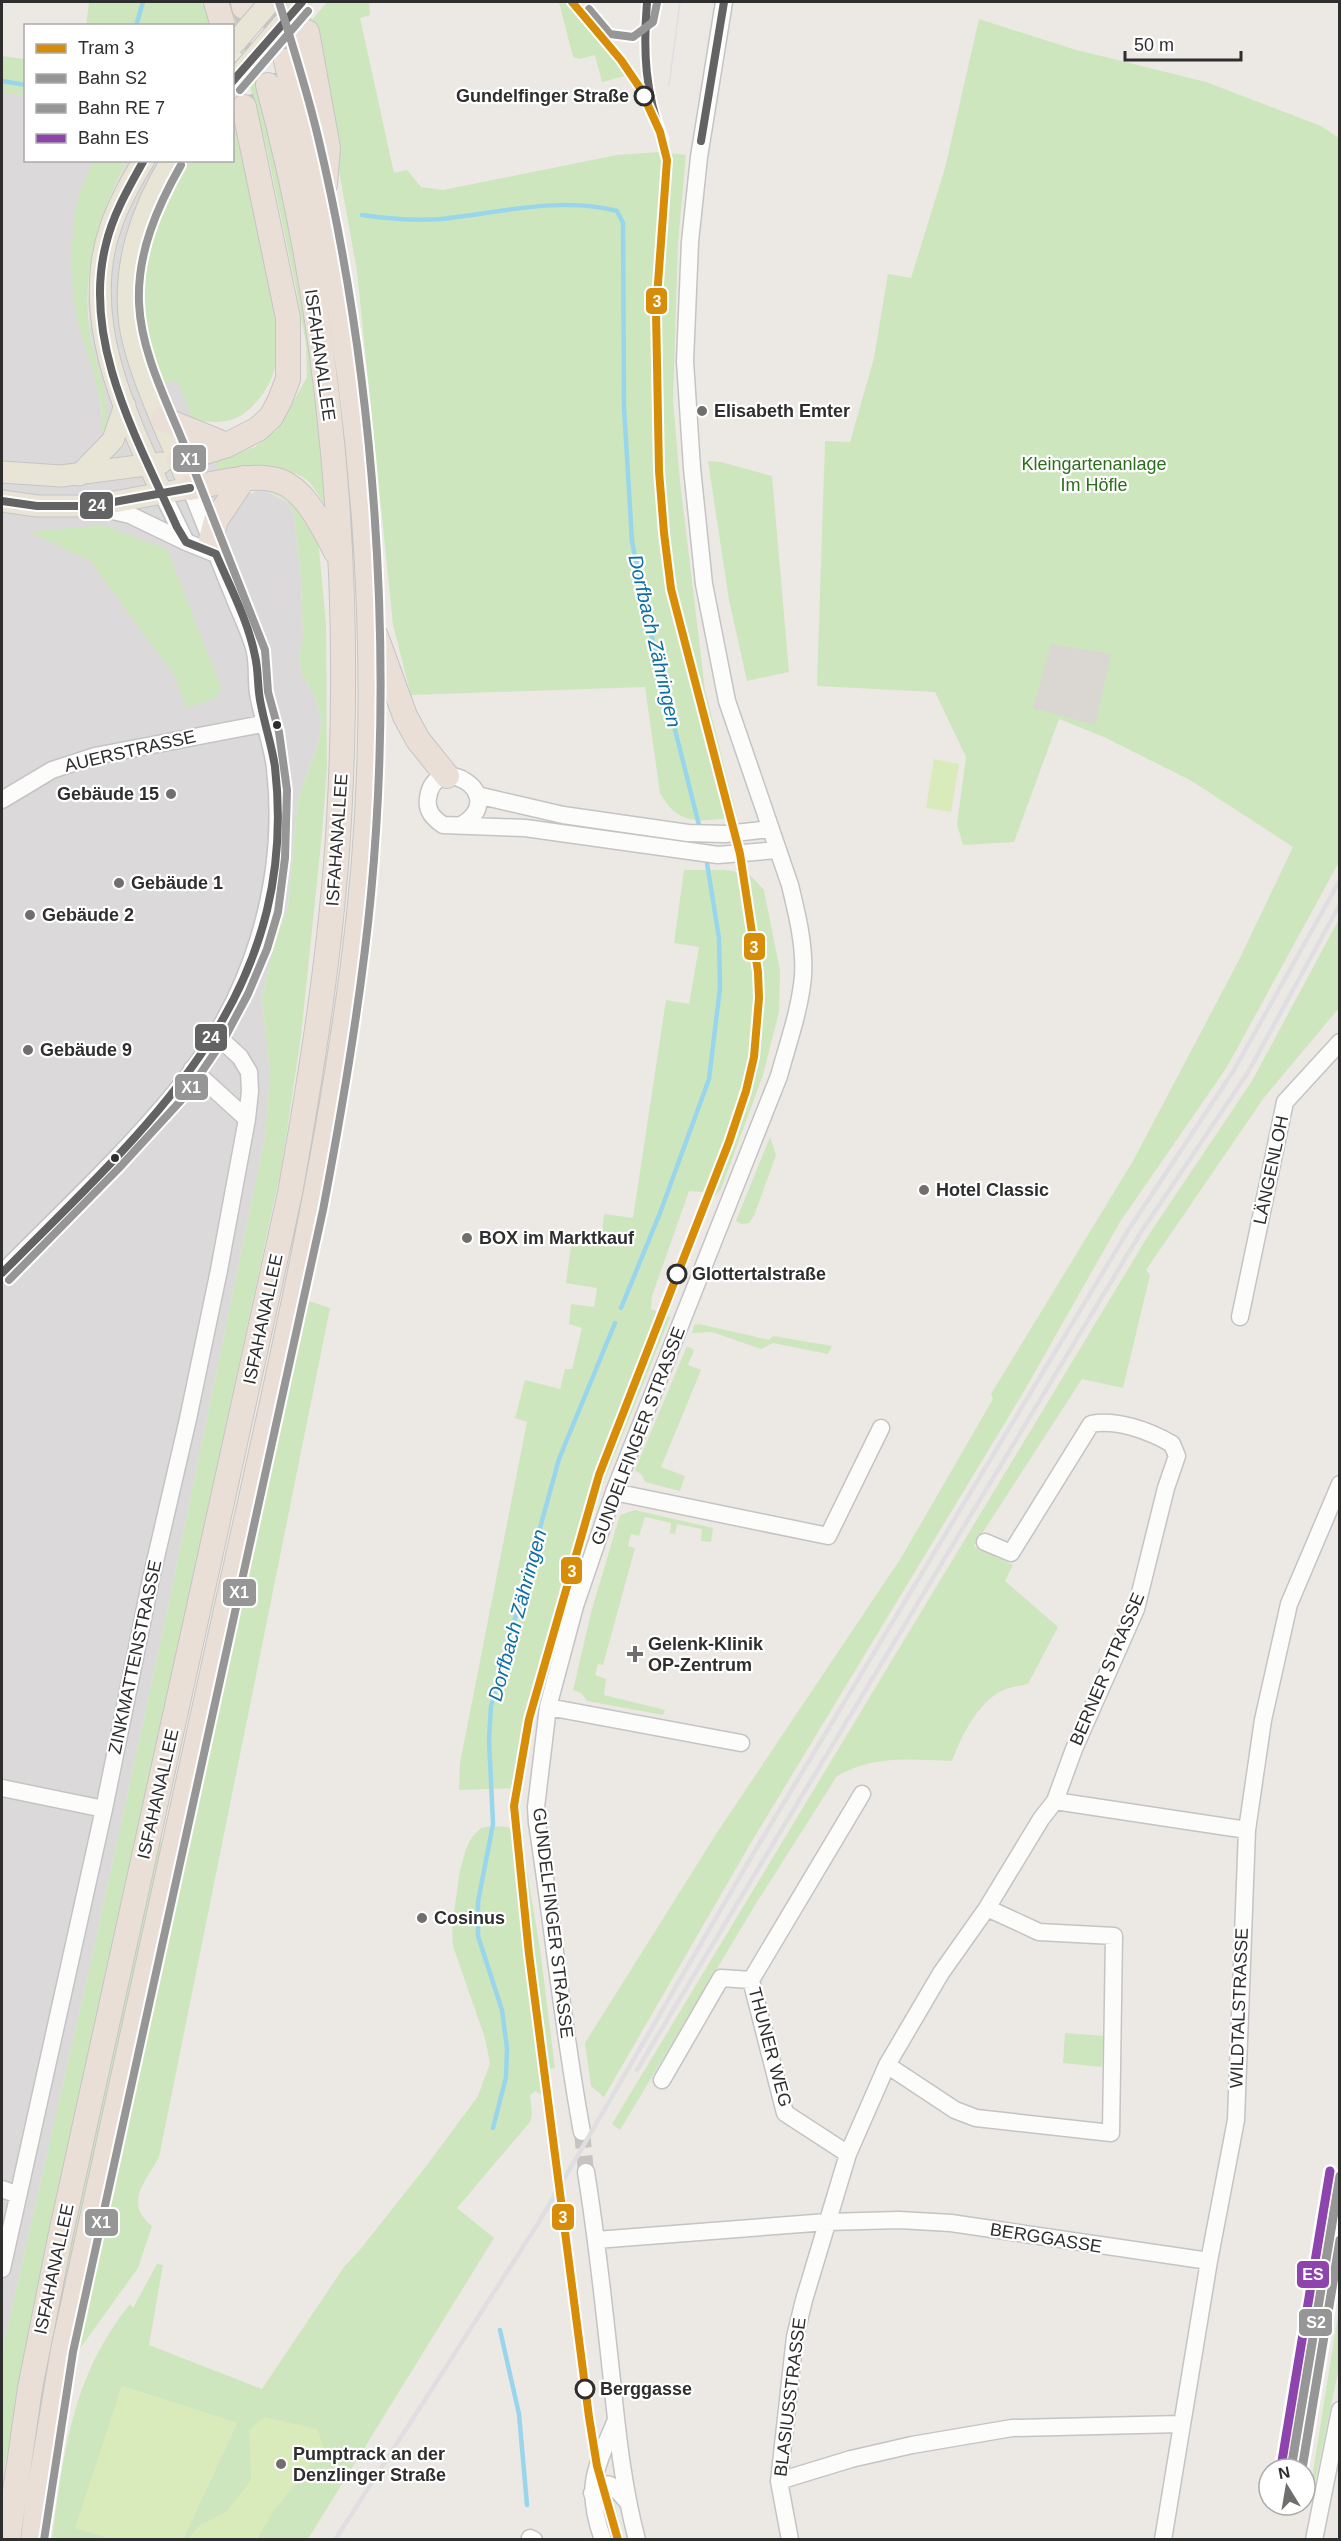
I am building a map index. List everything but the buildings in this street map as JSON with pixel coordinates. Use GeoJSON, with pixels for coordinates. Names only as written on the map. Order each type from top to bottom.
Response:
{"type":"FeatureCollection","features":[{"type":"Feature","properties":{"kind":"highway"},"geometry":{"type":"LineString","coordinates":[[216,2],[222,24]]}},
{"type":"Feature","properties":{"kind":"highway"},"geometry":{"type":"LineString","coordinates":[[307,32],[328,148],[323,210]]}},
{"type":"Feature","properties":{"kind":"highway","name":"ISFAHANALLEE"},"geometry":{"type":"LineString","coordinates":[[33,2540],[47,2438],[63,2350],[294,1304],[338,1065],[354,962],[363,869],[370,700],[369,617],[357,447],[343,328],[323,210],[308,139],[286,61]]}},
{"type":"Feature","properties":{"kind":"highway","name":"ISFAHANALLEE"},"geometry":{"type":"LineString","coordinates":[[8,2540],[30,2388],[60,2238],[268,1301],[305,1110],[323,986],[339,823],[344,672],[341,562],[330,423],[308,267],[295,198],[268,85]]}},
{"type":"Feature","properties":{"kind":"highway"},"geometry":{"type":"LineString","coordinates":[[179,460],[227,445],[258,429],[271,417],[288,379],[288,318],[244,107]]}},
{"type":"Feature","properties":{"kind":"highway"},"geometry":{"type":"LineString","coordinates":[[163,419],[227,445]]}},
{"type":"Feature","properties":{"kind":"highway"},"geometry":{"type":"LineString","coordinates":[[214,547],[216,520],[244,478]]}},
{"type":"Feature","properties":{"kind":"highway"},"geometry":{"type":"LineString","coordinates":[[190,488],[244,478],[272,479],[296,488],[318,517],[341,562]]}},
{"type":"Feature","properties":{"kind":"highway"},"geometry":{"type":"LineString","coordinates":[[369,617],[405,716],[418,740],[447,776]]}},
{"type":"Feature","properties":{"kind":"main road"},"geometry":{"type":"LineString","coordinates":[[234,44],[270,2]]}},
{"type":"Feature","properties":{"kind":"main road"},"geometry":{"type":"LineString","coordinates":[[234,81],[302,2]]}},
{"type":"Feature","properties":{"kind":"main road"},"geometry":{"type":"LineString","coordinates":[[143,162],[110,226],[99,285],[102,327],[110,360],[125,405],[162,493]]}},
{"type":"Feature","properties":{"kind":"main road"},"geometry":{"type":"LineString","coordinates":[[2,501],[37,506],[92,506],[190,488],[137,353],[130,325],[130,269],[141,225],[156,188],[171,162]]}},
{"type":"Feature","properties":{"kind":"main road"},"geometry":{"type":"LineString","coordinates":[[79,475],[112,440],[125,405]]}},
{"type":"Feature","properties":{"kind":"main road"},"geometry":{"type":"LineString","coordinates":[[2,472],[39,476],[79,475],[179,460]]}},
{"type":"Feature","properties":{"kind":"street","name":"GUNDELFINGER STRASSE"},"geometry":{"type":"LineString","coordinates":[[582,2132],[537,1823],[536,1807],[548,1707],[575,1606],[614,1492],[779,1076],[798,1007],[803,976],[796,911],[778,850],[727,700],[704,584],[692,468],[685,361],[690,242],[696,180],[724,2]]}},
{"type":"Feature","properties":{"kind":"street"},"geometry":{"type":"LineString","coordinates":[[2,1273],[132,1140],[178,1089],[215,1034],[239,989],[268,910],[275,857],[277,790],[267,723],[258,694],[255,653],[190,488]]}},
{"type":"Feature","properties":{"kind":"street"},"geometry":{"type":"LineString","coordinates":[[162,493],[186,542]]}},
{"type":"Feature","properties":{"kind":"street"},"geometry":{"type":"LineString","coordinates":[[92,506],[130,515],[186,542],[214,547]]}},
{"type":"Feature","properties":{"kind":"street","name":"AUERSTRASSE"},"geometry":{"type":"LineString","coordinates":[[2,800],[52,770],[95,756],[267,723]]}},
{"type":"Feature","properties":{"kind":"street"},"geometry":{"type":"LineString","coordinates":[[463,824],[469,820],[476,809],[477,795],[469,782],[462,778],[447,776],[432,786],[427,803],[429,812],[443,825],[463,824],[573,834],[718,855],[778,850]]}},
{"type":"Feature","properties":{"kind":"street"},"geometry":{"type":"LineString","coordinates":[[477,795],[563,814],[688,833],[714,834],[771,829]]}},
{"type":"Feature","properties":{"kind":"street","name":"ZINKMATTENSTRASSE"},"geometry":{"type":"LineString","coordinates":[[2,2269],[104,1809],[151,1578],[219,1270],[247,1119],[250,1091],[249,1072],[240,1057],[215,1034]]}},
{"type":"Feature","properties":{"kind":"street","name":"LÄNGENLOH"},"geometry":{"type":"LineString","coordinates":[[1240,1317],[1285,1102],[1340,1042]]}},
{"type":"Feature","properties":{"kind":"street"},"geometry":{"type":"LineString","coordinates":[[192,1069],[247,1119]]}},
{"type":"Feature","properties":{"kind":"street","name":"BERNER STRASSE"},"geometry":{"type":"LineString","coordinates":[[827,2222],[848,2154],[887,2065],[941,1973],[987,1908],[1041,1819],[1055,1801],[1074,1749],[1136,1609],[1166,1488],[1177,1456],[1172,1444],[1149,1432],[1104,1422],[1092,1424],[1011,1553],[985,1542]]}},
{"type":"Feature","properties":{"kind":"street"},"geometry":{"type":"LineString","coordinates":[[614,1492],[828,1536],[881,1428]]}},
{"type":"Feature","properties":{"kind":"street","name":"WILDTALSTRASSE"},"geometry":{"type":"LineString","coordinates":[[1163,2540],[1180,2424],[1236,2120],[1246,1830],[1263,1720],[1289,1604],[1340,1484]]}},
{"type":"Feature","properties":{"kind":"street"},"geometry":{"type":"LineString","coordinates":[[548,1707],[741,1743]]}},
{"type":"Feature","properties":{"kind":"street"},"geometry":{"type":"LineString","coordinates":[[2,1788],[104,1809]]}},
{"type":"Feature","properties":{"kind":"street","name":"THUNER WEG"},"geometry":{"type":"LineString","coordinates":[[848,2154],[785,2113],[751,1980],[862,1794]]}},
{"type":"Feature","properties":{"kind":"street"},"geometry":{"type":"LineString","coordinates":[[1055,1801],[1246,1830]]}},
{"type":"Feature","properties":{"kind":"street"},"geometry":{"type":"LineString","coordinates":[[887,2065],[954,2110],[976,2118],[1111,2133],[1114,1936],[1039,1932],[987,1908]]}},
{"type":"Feature","properties":{"kind":"street"},"geometry":{"type":"LineString","coordinates":[[662,2080],[721,1978],[751,1980]]}},
{"type":"Feature","properties":{"kind":"street"},"geometry":{"type":"LineString","coordinates":[[586,2172],[597,2240],[616,2420],[628,2503],[637,2540]]}},
{"type":"Feature","properties":{"kind":"street"},"geometry":{"type":"LineString","coordinates":[[2,2189],[18,2194]]}},
{"type":"Feature","properties":{"kind":"street","name":"BERGGASSE"},"geometry":{"type":"LineString","coordinates":[[597,2240],[827,2222],[899,2220],[951,2223],[1209,2261]]}},
{"type":"Feature","properties":{"kind":"street","name":"BLASIUSSTRASSE"},"geometry":{"type":"LineString","coordinates":[[789,2540],[779,2481],[795,2337],[827,2222]]}},
{"type":"Feature","properties":{"kind":"street"},"geometry":{"type":"LineString","coordinates":[[1314,2540],[1340,2410]]}},
{"type":"Feature","properties":{"kind":"street"},"geometry":{"type":"LineString","coordinates":[[603,2540],[592,2505],[592,2493],[597,2466],[616,2420]]}},
{"type":"Feature","properties":{"kind":"street"},"geometry":{"type":"LineString","coordinates":[[779,2481],[850,2459],[912,2445],[1012,2428],[1180,2424]]}},
{"type":"Feature","properties":{"kind":"street"},"geometry":{"type":"LineString","coordinates":[[592,2493],[598,2485],[606,2483],[612,2486],[628,2503]]}},
{"type":"Feature","properties":{"kind":"shaded area"},"geometry":{"type":"Polygon","coordinates":[[[2,92],[24,96],[24,162],[94,162],[80,194],[73,229],[103,420],[102,431],[107,414],[90,333],[88,300],[92,250],[101,217],[127,162],[191,162],[174,189],[159,221],[144,292],[193,420],[205,422],[215,461],[243,494],[266,491],[289,503],[294,514],[301,579],[303,639],[299,654],[302,675],[315,696],[322,721],[318,744],[298,799],[288,905],[271,955],[262,999],[270,1074],[265,1137],[166,1617],[92,1957],[2,2351],[2,92]]]}},
{"type":"Feature","properties":{"kind":"shaded area"},"geometry":{"type":"Polygon","coordinates":[[[1051,644],[1111,654],[1095,725],[1033,708],[1051,644]]]}},
{"type":"Feature","properties":{"kind":"green space"},"geometry":{"type":"Polygon","coordinates":[[[89,2],[207,2],[213,24],[86,24],[89,2]]]}},
{"type":"Feature","properties":{"kind":"green space"},"geometry":{"type":"Polygon","coordinates":[[[227,2],[233,2],[244,37],[290,215],[315,373],[331,514],[313,486],[302,476],[267,469],[219,472],[215,461],[255,447],[278,429],[307,377],[306,345],[296,288],[267,150],[227,2]]]}},
{"type":"Feature","properties":{"kind":"green space"},"geometry":{"type":"Polygon","coordinates":[[[280,2],[308,2],[312,20],[327,2],[369,2],[370,15],[360,18],[394,173],[407,170],[421,187],[443,190],[617,155],[660,152],[686,155],[678,243],[673,401],[680,481],[705,690],[737,817],[692,820],[675,812],[667,804],[660,793],[645,687],[411,695],[393,625],[357,271],[312,21],[301,33],[312,113],[280,2]]]}},
{"type":"Feature","properties":{"kind":"green space"},"geometry":{"type":"Polygon","coordinates":[[[559,2],[569,2],[629,75],[602,82],[595,55],[580,59],[573,57],[559,2]]]}},
{"type":"Feature","properties":{"kind":"green space","name":"Kleingartenanlage Im Höfle"},"geometry":{"type":"Polygon","coordinates":[[[979,19],[1073,49],[1206,82],[1321,126],[1339,138],[1339,862],[1227,1067],[1120,1222],[1023,1393],[749,1846],[604,2097],[591,2086],[585,2043],[718,1831],[901,1558],[993,1399],[991,1394],[1133,1161],[1239,960],[1293,847],[1190,780],[1104,737],[1059,719],[1014,842],[963,845],[957,824],[966,757],[935,692],[817,686],[825,441],[850,442],[874,358],[888,274],[911,278],[945,168],[979,19]]]}},
{"type":"Feature","properties":{"kind":"green space"},"geometry":{"type":"Polygon","coordinates":[[[2,56],[24,59],[24,96],[2,92],[2,56]]]}},
{"type":"Feature","properties":{"kind":"green space"},"geometry":{"type":"Polygon","coordinates":[[[234,108],[275,297],[279,341],[270,382],[251,408],[229,421],[193,420],[177,380],[166,383],[163,379],[148,331],[144,288],[147,267],[158,226],[186,168],[191,162],[234,162],[234,108]]]}},
{"type":"Feature","properties":{"kind":"green space"},"geometry":{"type":"Polygon","coordinates":[[[94,162],[127,162],[100,223],[90,265],[88,287],[90,333],[107,409],[105,432],[101,431],[102,420],[98,391],[74,301],[73,238],[76,208],[94,162]]]}},
{"type":"Feature","properties":{"kind":"green space"},"geometry":{"type":"Polygon","coordinates":[[[708,461],[721,462],[772,476],[789,672],[747,681],[729,600],[708,461]]]}},
{"type":"Feature","properties":{"kind":"green space"},"geometry":{"type":"Polygon","coordinates":[[[261,484],[289,494],[318,538],[326,624],[327,769],[301,1036],[282,1165],[33,2318],[5,2465],[2,2506],[2,2351],[92,1957],[166,1617],[265,1137],[270,1074],[262,999],[271,955],[288,905],[298,799],[318,744],[322,721],[315,696],[302,675],[299,654],[303,639],[301,579],[294,514],[289,503],[280,497],[266,491],[253,493],[261,484]]]}},
{"type":"Feature","properties":{"kind":"green space"},"geometry":{"type":"Polygon","coordinates":[[[103,525],[167,549],[221,688],[216,698],[186,708],[174,675],[90,561],[29,532],[103,525]]]}},
{"type":"Feature","properties":{"kind":"green space"},"geometry":{"type":"Polygon","coordinates":[[[934,759],[959,764],[951,812],[926,808],[934,759]]]}},
{"type":"Feature","properties":{"kind":"green space"},"geometry":{"type":"Polygon","coordinates":[[[684,870],[726,870],[749,874],[764,890],[780,971],[779,1012],[763,1075],[721,1189],[714,1197],[702,1192],[689,1191],[652,1296],[651,1309],[670,1317],[605,1479],[562,1612],[550,1673],[534,1719],[519,1788],[459,1790],[460,1763],[527,1422],[515,1418],[525,1380],[560,1389],[565,1369],[572,1369],[582,1328],[569,1324],[571,1304],[594,1307],[597,1288],[566,1283],[572,1238],[601,1242],[604,1214],[633,1218],[666,1000],[689,1004],[699,947],[674,943],[684,870]]]}},
{"type":"Feature","properties":{"kind":"green space"},"geometry":{"type":"Polygon","coordinates":[[[1339,919],[1339,1008],[1263,1099],[1146,1270],[1150,1275],[1123,1388],[1082,1379],[974,1546],[1013,1565],[1005,1581],[1058,1627],[1028,1684],[1003,1690],[988,1700],[969,1724],[952,1761],[879,1761],[851,1769],[837,1776],[757,1902],[620,2130],[612,2124],[1148,1236],[1252,1081],[1339,919]]]}},
{"type":"Feature","properties":{"kind":"green space"},"geometry":{"type":"Polygon","coordinates":[[[770,1137],[776,1155],[754,1216],[749,1223],[741,1224],[736,1221],[770,1137]]]}},
{"type":"Feature","properties":{"kind":"green space"},"geometry":{"type":"Polygon","coordinates":[[[303,1299],[330,1308],[159,2157],[143,2183],[138,2200],[143,2217],[152,2226],[138,2268],[79,2350],[72,2348],[303,1299]]]}},
{"type":"Feature","properties":{"kind":"green space"},"geometry":{"type":"Polygon","coordinates":[[[699,1324],[769,1340],[773,1336],[832,1346],[828,1354],[773,1343],[761,1349],[712,1332],[692,1333],[694,1325],[699,1324]]]}},
{"type":"Feature","properties":{"kind":"green space"},"geometry":{"type":"Polygon","coordinates":[[[687,1346],[694,1350],[688,1365],[701,1370],[661,1467],[685,1476],[680,1491],[645,1482],[642,1475],[635,1470],[687,1346]]]}},
{"type":"Feature","properties":{"kind":"green space"},"geometry":{"type":"Polygon","coordinates":[[[635,1510],[713,1528],[711,1542],[701,1541],[702,1529],[677,1524],[675,1534],[670,1533],[671,1523],[645,1517],[639,1536],[631,1534],[628,1546],[635,1548],[603,1665],[598,1664],[595,1675],[606,1679],[604,1695],[665,1710],[663,1715],[587,1701],[581,1693],[573,1690],[592,1609],[620,1515],[635,1510]]]}},
{"type":"Feature","properties":{"kind":"green space"},"geometry":{"type":"Polygon","coordinates":[[[507,1827],[521,1834],[540,1949],[555,2068],[549,2069],[554,2102],[535,2091],[530,2095],[532,2115],[530,2122],[457,2208],[494,2238],[308,2539],[183,2539],[237,2423],[122,2386],[76,2527],[111,2539],[52,2540],[67,2445],[83,2387],[110,2331],[130,2304],[133,2308],[157,2264],[163,2265],[149,2345],[262,2389],[344,2267],[427,2165],[478,2096],[490,2063],[485,2038],[453,1946],[452,1926],[460,1870],[466,1849],[472,1837],[481,1828],[507,1827]]]}},
{"type":"Feature","properties":{"kind":"green space"},"geometry":{"type":"Polygon","coordinates":[[[159,1841],[163,1843],[24,2539],[16,2540],[38,2390],[159,1841]]]}},
{"type":"Feature","properties":{"kind":"green space"},"geometry":{"type":"Polygon","coordinates":[[[1065,2033],[1104,2036],[1102,2067],[1063,2063],[1065,2033]]]}},
{"type":"Feature","properties":{"kind":"green space"},"geometry":{"type":"Polygon","coordinates":[[[1339,2308],[1339,2367],[1317,2473],[1315,2457],[1339,2308]]]}},
{"type":"Feature","properties":{"kind":"green space"},"geometry":{"type":"Polygon","coordinates":[[[122,2386],[237,2423],[183,2539],[111,2539],[75,2528],[122,2386]]]}},
{"type":"Feature","properties":{"kind":"green space","name":"Pumptrack an der Denzlinger Straße"},"geometry":{"type":"Polygon","coordinates":[[[264,2417],[317,2429],[324,2448],[273,2512],[257,2539],[189,2539],[197,2527],[227,2511],[251,2480],[249,2430],[264,2417]]]}},
{"type":"Feature","properties":{"kind":"green space"},"geometry":{"type":"Polygon","coordinates":[[[614,2498],[622,2539],[606,2539],[597,2502],[614,2498]]]}},
{"type":"Feature","properties":{"kind":"waterway"},"geometry":{"type":"LineString","coordinates":[[137,24],[143,2]]}},
{"type":"Feature","properties":{"kind":"waterway","name":"Dorfbach Zähringen"},"geometry":{"type":"LineString","coordinates":[[2,81],[24,85]]}},
{"type":"Feature","properties":{"kind":"waterway","name":"Dorfbach Zähringen"},"geometry":{"type":"LineString","coordinates":[[362,215],[431,220],[552,205],[596,207],[617,211],[623,223],[624,407],[632,541],[647,618],[700,829]]}},
{"type":"Feature","properties":{"kind":"waterway","name":"Dorfbach Zähringen"},"geometry":{"type":"LineString","coordinates":[[621,1308],[660,1213],[709,1079],[720,988],[719,938],[706,857]]}},
{"type":"Feature","properties":{"kind":"waterway","name":"Dorfbach Zähringen"},"geometry":{"type":"LineString","coordinates":[[493,2128],[506,2077],[507,2048],[502,2010],[478,1936],[478,1902],[493,1824],[489,1740],[491,1706],[559,1459],[615,1323]]}},
{"type":"Feature","properties":{"kind":"waterway","name":"Dorfbach Zähringen"},"geometry":{"type":"LineString","coordinates":[[500,2330],[519,2414],[527,2505]]}},
{"type":"Feature","properties":{"kind":"tunnel"},"geometry":{"type":"LineString","coordinates":[[268,2],[286,61]]}},
{"type":"Feature","properties":{"kind":"tunnel"},"geometry":{"type":"LineString","coordinates":[[244,7],[268,85]]}},
{"type":"Feature","properties":{"kind":"tunnel"},"geometry":{"type":"LineString","coordinates":[[234,70],[244,107]]}},
{"type":"Feature","properties":{"kind":"tunnel"},"geometry":{"type":"LineString","coordinates":[[582,2132],[586,2172]]}},
{"type":"Feature","properties":{"kind":"tram line","name":"3"},"geometry":{"type":"LineString","coordinates":[[572,2],[621,60],[640,88],[660,132],[667,160],[656,311],[659,471],[664,533],[671,589],[740,854],[758,972],[759,998],[754,1057],[746,1091],[729,1142],[599,1475],[529,1719],[514,1806],[529,1954],[589,2417],[597,2466],[618,2540]]}},
{"type":"Feature","properties":{"kind":"tram line"},"geometry":{"type":"LineString","coordinates":[[669,85],[680,2]]}},
{"type":"Feature","properties":{"kind":"railway"},"geometry":{"type":"LineString","coordinates":[[335,2540],[539,2222],[756,1849],[1129,1229],[1234,1070],[1340,880]]}},
{"type":"Feature","properties":{"kind":"railway"},"geometry":{"type":"LineString","coordinates":[[637,2070],[1141,1232],[1247,1074],[1340,904]]}},
{"type":"Feature","properties":{"kind":"rail line","name":"ES"},"geometry":{"type":"LineString","coordinates":[[1283,2457],[1330,2171]]}},
{"type":"Feature","properties":{"kind":"rail line","name":"S2"},"geometry":{"type":"LineString","coordinates":[[1293,2457],[1340,2176]]}},
{"type":"Feature","properties":{"kind":"transit line","name":"X1"},"geometry":{"type":"LineString","coordinates":[[44,2540],[73,2352],[323,1210],[351,1052],[371,894],[378,801],[379,610],[366,417],[354,322],[338,228],[314,120],[279,2]]}},
{"type":"Feature","properties":{"kind":"transit line","name":"24"},"geometry":{"type":"LineString","coordinates":[[234,80],[302,2]]}},
{"type":"Feature","properties":{"kind":"transit line","name":"24"},"geometry":{"type":"LineString","coordinates":[[647,2],[645,38],[647,72],[652,105],[663,139]]}},
{"type":"Feature","properties":{"kind":"transit line","name":"24"},"geometry":{"type":"LineString","coordinates":[[701,141],[724,2]]}},
{"type":"Feature","properties":{"kind":"transit line","name":"X1"},"geometry":{"type":"LineString","coordinates":[[589,9],[610,34],[633,37],[653,22],[657,3]]}},
{"type":"Feature","properties":{"kind":"transit line","name":"X1"},"geometry":{"type":"LineString","coordinates":[[240,90],[308,11]]}},
{"type":"Feature","properties":{"kind":"transit line","name":"24"},"geometry":{"type":"LineString","coordinates":[[2,1273],[110,1164],[159,1109],[203,1051],[239,989],[264,922],[277,849],[275,767],[248,630],[216,554],[186,542],[177,527],[131,425],[107,353],[101,317],[100,280],[106,244],[117,211],[143,162]]}},
{"type":"Feature","properties":{"kind":"transit line","name":"X1"},"geometry":{"type":"LineString","coordinates":[[9,1280],[119,1168],[186,1095],[224,1039],[248,994],[267,949],[278,912],[285,858],[287,790],[279,732],[268,692],[265,650],[155,374],[141,321],[139,284],[145,248],[164,197],[181,165]]}},
{"type":"Feature","properties":{"kind":"transit line","name":"24"},"geometry":{"type":"LineString","coordinates":[[2,501],[37,506],[92,506],[190,488]]}},
{"type":"Feature","properties":{"kind":"transit line"},"geometry":{"type":"LineString","coordinates":[[1304,2457],[1340,2240]]}},
{"type":"Feature","properties":{"kind":"place","name":"Gundelfinger Straße"},"geometry":{"type":"Point","coordinates":[644,96]}},
{"type":"Feature","properties":{"kind":"place","name":"Elisabeth Emter"},"geometry":{"type":"Point","coordinates":[702,411]}},
{"type":"Feature","properties":{"kind":"place","name":"Gebäude 15"},"geometry":{"type":"Point","coordinates":[171,794]}},
{"type":"Feature","properties":{"kind":"place","name":"Gebäude 1"},"geometry":{"type":"Point","coordinates":[119,883]}},
{"type":"Feature","properties":{"kind":"place","name":"Gebäude 2"},"geometry":{"type":"Point","coordinates":[30,915]}},
{"type":"Feature","properties":{"kind":"place","name":"Gebäude 9"},"geometry":{"type":"Point","coordinates":[28,1050]}},
{"type":"Feature","properties":{"kind":"place","name":"Hotel Classic"},"geometry":{"type":"Point","coordinates":[924,1190]}},
{"type":"Feature","properties":{"kind":"place","name":"BOX im Marktkauf"},"geometry":{"type":"Point","coordinates":[467,1238]}},
{"type":"Feature","properties":{"kind":"place","name":"Glottertalstraße"},"geometry":{"type":"Point","coordinates":[677,1274]}},
{"type":"Feature","properties":{"kind":"place","name":"Gelenk-Klinik OP-Zentrum"},"geometry":{"type":"Point","coordinates":[635,1654]}},
{"type":"Feature","properties":{"kind":"place","name":"Cosinus"},"geometry":{"type":"Point","coordinates":[422,1918]}},
{"type":"Feature","properties":{"kind":"place","name":"Berggasse"},"geometry":{"type":"Point","coordinates":[585,2389]}},
{"type":"Feature","properties":{"kind":"place","name":"Pumptrack an der Denzlinger Straße"},"geometry":{"type":"Point","coordinates":[281,2464]}}]}
